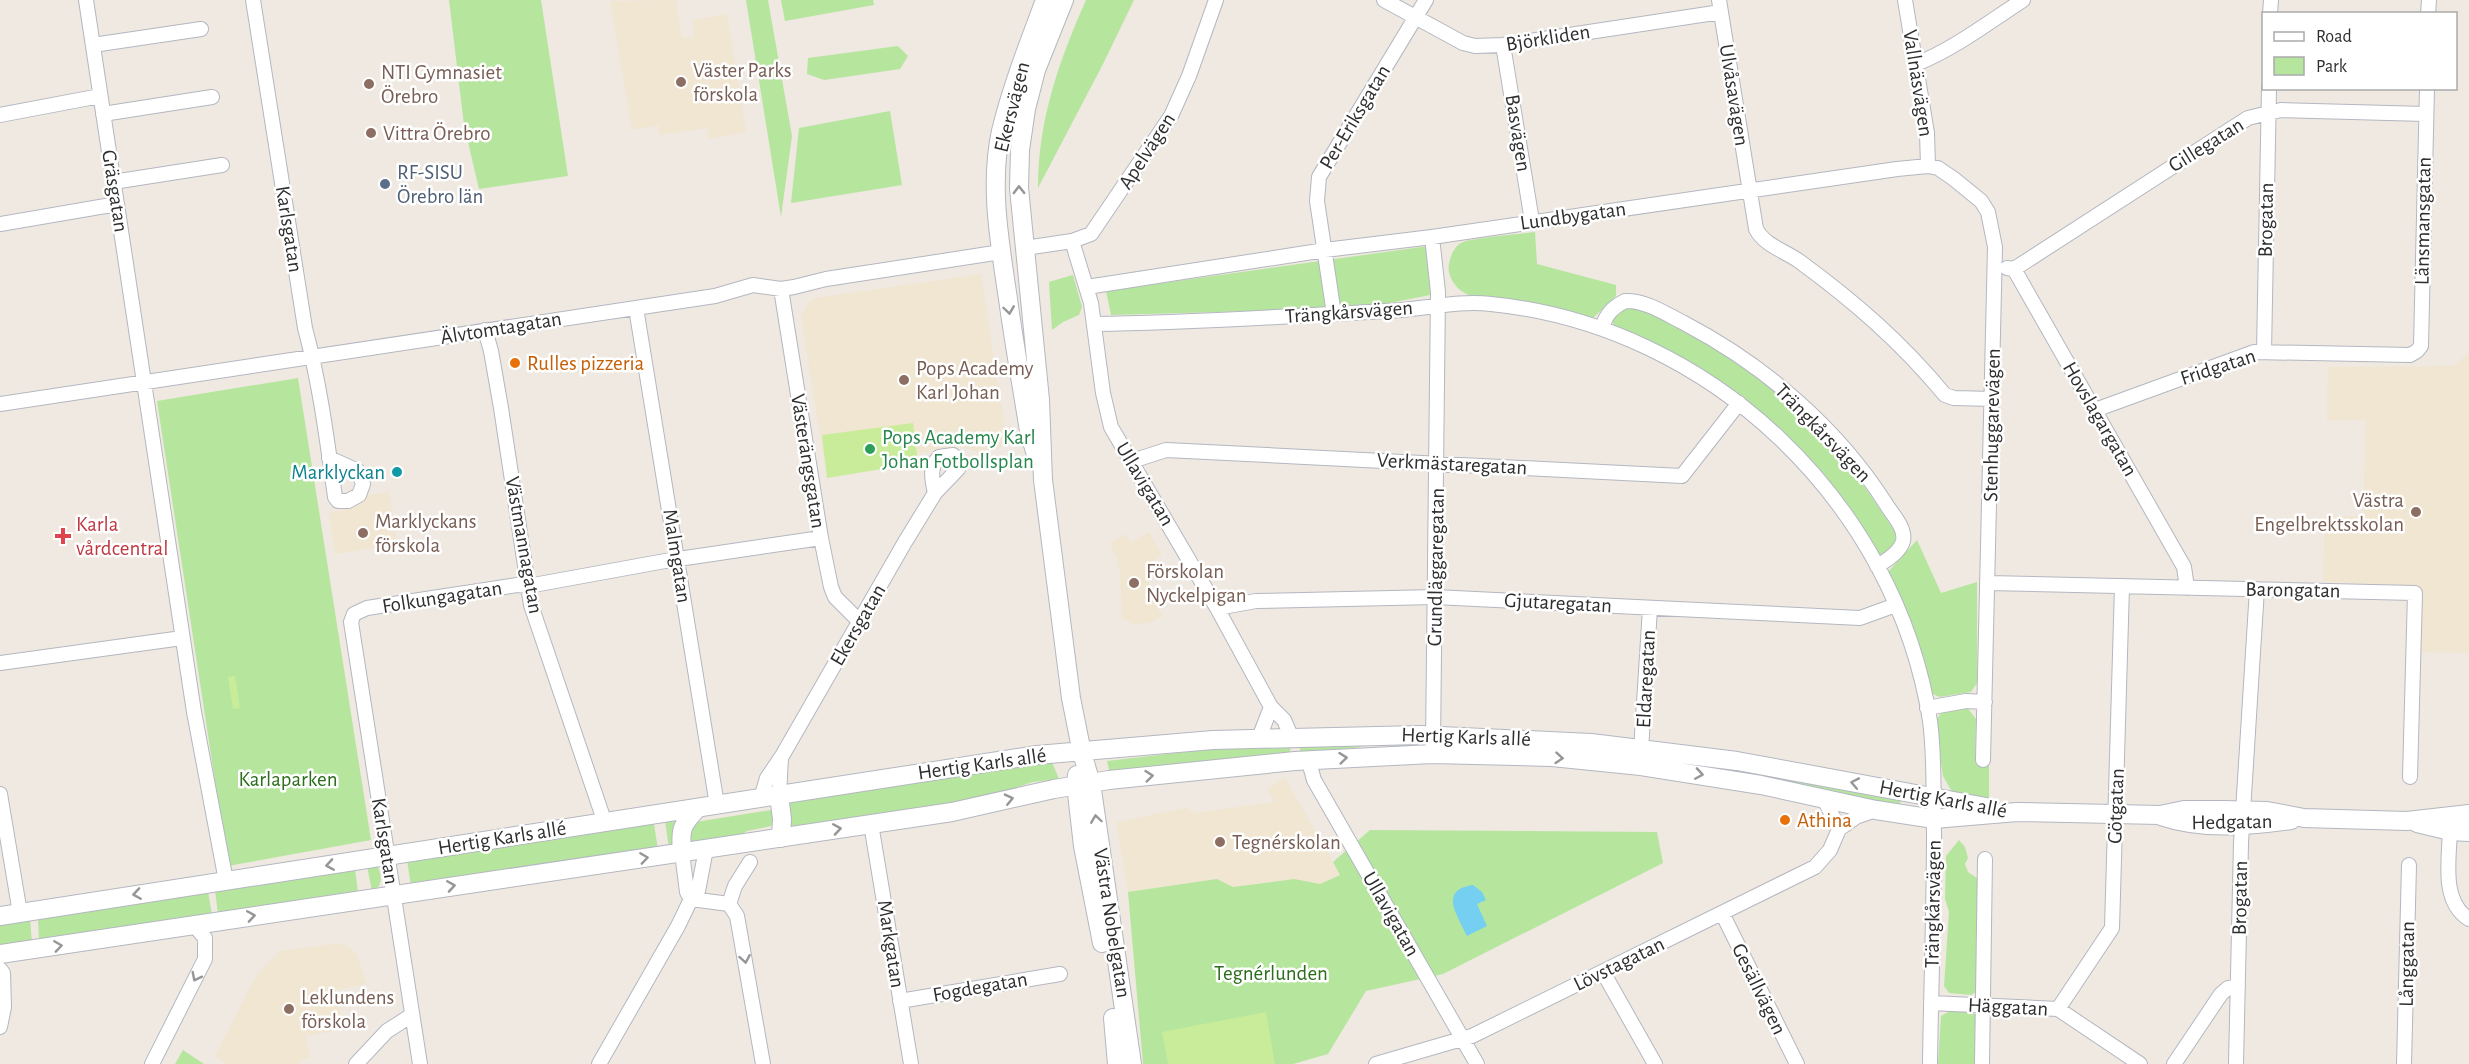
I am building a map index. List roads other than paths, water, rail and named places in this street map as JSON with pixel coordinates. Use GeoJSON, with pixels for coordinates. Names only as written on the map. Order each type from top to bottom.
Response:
{"type":"FeatureCollection","features":[{"type":"Feature","properties":{"kind":"main road","name":"Ekersvägen"},"geometry":{"type":"LineString","coordinates":[[1001,252],[997,221],[996,177],[1001,132],[1024,57],[1045,0]]}},
{"type":"Feature","properties":{"kind":"main road","name":"Ekersvägen"},"geometry":{"type":"LineString","coordinates":[[1025,248],[1018,188],[1020,150],[1026,109],[1036,70],[1064,0]]}},
{"type":"Feature","properties":{"kind":"main road"},"geometry":{"type":"LineString","coordinates":[[1043,480],[1029,431],[1001,252],[1025,248],[1042,418],[1043,480],[1070,689],[1082,753],[1083,784]]}},
{"type":"Feature","properties":{"kind":"main road","name":"Hertig Karls allé"},"geometry":{"type":"LineString","coordinates":[[0,916],[1036,755],[1082,753],[1171,743],[1291,736],[1434,735],[1592,743],[1641,758],[1876,810],[1934,819],[2017,812]]}},
{"type":"Feature","properties":{"kind":"main road","name":"Hertig Karls allé"},"geometry":{"type":"LineString","coordinates":[[0,954],[952,812],[1083,784],[1180,772],[1367,756],[1432,754],[1737,761],[2017,812]]}},
{"type":"Feature","properties":{"kind":"main road","name":"Västra Nobelgatan"},"geometry":{"type":"LineString","coordinates":[[1083,784],[1091,894],[1106,960],[1117,1064]]}},
{"type":"Feature","properties":{"kind":"main road","name":"Västra Nobelgatan"},"geometry":{"type":"LineString","coordinates":[[1083,784],[1132,1064]]}},
{"type":"Feature","properties":{"kind":"main road"},"geometry":{"type":"LineString","coordinates":[[779,795],[782,819],[781,838]]}},
{"type":"Feature","properties":{"kind":"main road"},"geometry":{"type":"LineString","coordinates":[[682,853],[680,836],[684,822],[698,808]]}},
{"type":"Feature","properties":{"kind":"main road","name":"Hedgatan"},"geometry":{"type":"LineString","coordinates":[[2017,812],[2160,815],[2184,810],[2244,817],[2267,810],[2304,818],[2407,821],[2469,815]]}},
{"type":"Feature","properties":{"kind":"main road"},"geometry":{"type":"LineString","coordinates":[[2450,831],[2469,815]]}},
{"type":"Feature","properties":{"kind":"main road","name":"Hedgatan"},"geometry":{"type":"LineString","coordinates":[[2407,821],[2450,831],[2469,832]]}},
{"type":"Feature","properties":{"kind":"street","name":"Gräsgatan"},"geometry":{"type":"LineString","coordinates":[[86,0],[144,382]]}},
{"type":"Feature","properties":{"kind":"street","name":"Karlsgatan"},"geometry":{"type":"LineString","coordinates":[[253,0],[305,328],[313,357],[329,458]]}},
{"type":"Feature","properties":{"kind":"street","name":"Apelvägen"},"geometry":{"type":"LineString","coordinates":[[1025,248],[1072,241],[1091,234],[1171,116],[1189,76],[1216,0]]}},
{"type":"Feature","properties":{"kind":"street","name":"Björkliden"},"geometry":{"type":"LineString","coordinates":[[1384,0],[1463,44],[1475,46],[1503,45],[1720,6]]}},
{"type":"Feature","properties":{"kind":"street","name":"Per-Eriksgatan"},"geometry":{"type":"LineString","coordinates":[[1334,314],[1317,201],[1319,177],[1426,0]]}},
{"type":"Feature","properties":{"kind":"street","name":"Vallnäsvägen"},"geometry":{"type":"LineString","coordinates":[[1905,0],[1927,134],[1928,166]]}},
{"type":"Feature","properties":{"kind":"street"},"geometry":{"type":"LineString","coordinates":[[1916,64],[1963,39],[2023,0]]}},
{"type":"Feature","properties":{"kind":"street","name":"Ulvåsavägen"},"geometry":{"type":"LineString","coordinates":[[1720,6],[1759,236],[1794,257],[1859,306],[1896,339],[1945,395],[1954,398],[1992,399]]}},
{"type":"Feature","properties":{"kind":"street"},"geometry":{"type":"LineString","coordinates":[[93,45],[201,29]]}},
{"type":"Feature","properties":{"kind":"street","name":"Basvägen"},"geometry":{"type":"LineString","coordinates":[[1503,45],[1532,221]]}},
{"type":"Feature","properties":{"kind":"street","name":"Brogatan"},"geometry":{"type":"LineString","coordinates":[[2264,352],[2269,90]]}},
{"type":"Feature","properties":{"kind":"street","name":"Länsmansgatan"},"geometry":{"type":"LineString","coordinates":[[2417,351],[2421,346],[2427,90]]}},
{"type":"Feature","properties":{"kind":"street"},"geometry":{"type":"LineString","coordinates":[[0,115],[100,96]]}},
{"type":"Feature","properties":{"kind":"street"},"geometry":{"type":"LineString","coordinates":[[103,114],[212,96]]}},
{"type":"Feature","properties":{"kind":"street","name":"Gillegatan"},"geometry":{"type":"LineString","coordinates":[[2014,269],[2248,118],[2281,110],[2426,114]]}},
{"type":"Feature","properties":{"kind":"street"},"geometry":{"type":"LineString","coordinates":[[113,182],[222,165]]}},
{"type":"Feature","properties":{"kind":"street"},"geometry":{"type":"LineString","coordinates":[[1928,166],[1938,168],[1981,201],[1988,212],[1993,231],[1996,267],[2014,269]]}},
{"type":"Feature","properties":{"kind":"street","name":"Lundbygatan"},"geometry":{"type":"LineString","coordinates":[[1087,287],[1325,250],[1432,237],[1928,166]]}},
{"type":"Feature","properties":{"kind":"street"},"geometry":{"type":"LineString","coordinates":[[0,224],[117,204]]}},
{"type":"Feature","properties":{"kind":"street","name":"Grundläggaregatan"},"geometry":{"type":"LineString","coordinates":[[1432,237],[1438,305],[1432,754]]}},
{"type":"Feature","properties":{"kind":"street","name":"Ullavigatan"},"geometry":{"type":"LineString","coordinates":[[1072,241],[1087,287],[1111,427],[1217,608],[1271,707],[1284,720],[1291,736]]}},
{"type":"Feature","properties":{"kind":"street","name":"Älvtomtagatan"},"geometry":{"type":"LineString","coordinates":[[0,404],[715,296],[753,285],[781,289],[826,279],[1001,252]]}},
{"type":"Feature","properties":{"kind":"street","name":"Stenhuggarevägen"},"geometry":{"type":"LineString","coordinates":[[1988,583],[1996,267]]}},
{"type":"Feature","properties":{"kind":"street","name":"Hovslagargatan"},"geometry":{"type":"LineString","coordinates":[[2014,269],[2184,567],[2187,588]]}},
{"type":"Feature","properties":{"kind":"street","name":"Västerängsgatan"},"geometry":{"type":"LineString","coordinates":[[781,289],[821,538],[835,597],[860,622]]}},
{"type":"Feature","properties":{"kind":"street","name":"Trängkårsvägen"},"geometry":{"type":"LineString","coordinates":[[1602,328],[1605,316],[1612,308],[1624,301],[1644,304],[1698,330],[1738,354],[1786,391],[1853,459],[1875,487],[1898,524],[1903,541],[1898,550],[1877,566]]}},
{"type":"Feature","properties":{"kind":"street","name":"Trängkårsvägen"},"geometry":{"type":"LineString","coordinates":[[1094,324],[1398,311],[1467,302],[1515,307],[1557,315],[1602,328],[1670,358],[1768,426],[1813,473],[1851,523],[1877,566],[1896,605],[1928,708],[1933,749],[1934,819],[1930,1064]]}},
{"type":"Feature","properties":{"kind":"street","name":"Malmgatan"},"geometry":{"type":"LineString","coordinates":[[636,308],[717,805]]}},
{"type":"Feature","properties":{"kind":"street","name":"Västmannagatan"},"geometry":{"type":"LineString","coordinates":[[485,330],[501,408],[531,605],[605,823]]}},
{"type":"Feature","properties":{"kind":"street","name":"Fridgatan"},"geometry":{"type":"LineString","coordinates":[[2094,410],[2254,352],[2410,355],[2417,351]]}},
{"type":"Feature","properties":{"kind":"street"},"geometry":{"type":"LineString","coordinates":[[144,382],[182,638],[226,880]]}},
{"type":"Feature","properties":{"kind":"street","name":"Verkmästaregatan"},"geometry":{"type":"LineString","coordinates":[[1132,461],[1166,450],[1682,476],[1738,403]]}},
{"type":"Feature","properties":{"kind":"street","name":"Ekersgatan"},"geometry":{"type":"LineString","coordinates":[[760,798],[767,778],[935,493]]}},
{"type":"Feature","properties":{"kind":"street","name":"Folkungagatan"},"geometry":{"type":"LineString","coordinates":[[352,618],[361,609],[517,585],[528,586],[678,559],[821,538]]}},
{"type":"Feature","properties":{"kind":"street"},"geometry":{"type":"LineString","coordinates":[[1983,760],[1988,583]]}},
{"type":"Feature","properties":{"kind":"street","name":"Barongatan"},"geometry":{"type":"LineString","coordinates":[[1988,583],[2415,593],[2410,777]]}},
{"type":"Feature","properties":{"kind":"street","name":"Götgatan"},"geometry":{"type":"LineString","coordinates":[[2058,1009],[2112,928],[2122,586]]}},
{"type":"Feature","properties":{"kind":"street","name":"Brogatan"},"geometry":{"type":"LineString","coordinates":[[2236,1064],[2244,817],[2257,589]]}},
{"type":"Feature","properties":{"kind":"street","name":"Gjutaregatan"},"geometry":{"type":"LineString","coordinates":[[1217,608],[1256,601],[1435,597],[1860,618],[1896,605]]}},
{"type":"Feature","properties":{"kind":"street","name":"Eldaregatan"},"geometry":{"type":"LineString","coordinates":[[1641,758],[1650,608]]}},
{"type":"Feature","properties":{"kind":"street","name":"Karlsgatan"},"geometry":{"type":"LineString","coordinates":[[352,618],[420,1064]]}},
{"type":"Feature","properties":{"kind":"street"},"geometry":{"type":"LineString","coordinates":[[0,663],[182,638]]}},
{"type":"Feature","properties":{"kind":"street"},"geometry":{"type":"LineString","coordinates":[[1928,708],[1966,701],[1985,702]]}},
{"type":"Feature","properties":{"kind":"street"},"geometry":{"type":"LineString","coordinates":[[1260,738],[1271,707]]}},
{"type":"Feature","properties":{"kind":"street","name":"Ekersgatan"},"geometry":{"type":"LineString","coordinates":[[779,795],[782,756]]}},
{"type":"Feature","properties":{"kind":"street","name":"Ullavigatan"},"geometry":{"type":"LineString","coordinates":[[1309,762],[1314,780],[1477,1064]]}},
{"type":"Feature","properties":{"kind":"street"},"geometry":{"type":"LineString","coordinates":[[0,794],[20,913]]}},
{"type":"Feature","properties":{"kind":"street"},"geometry":{"type":"LineString","coordinates":[[1824,799],[1839,829],[1856,817],[1876,810]]}},
{"type":"Feature","properties":{"kind":"street","name":"Markgatan"},"geometry":{"type":"LineString","coordinates":[[871,824],[911,1064]]}},
{"type":"Feature","properties":{"kind":"street","name":"Lövstagatan"},"geometry":{"type":"LineString","coordinates":[[1376,1064],[1463,1039],[1815,867],[1830,850],[1839,829]]}},
{"type":"Feature","properties":{"kind":"street"},"geometry":{"type":"LineString","coordinates":[[2450,831],[2448,859],[2451,894],[2460,914],[2469,919]]}},
{"type":"Feature","properties":{"kind":"street"},"geometry":{"type":"LineString","coordinates":[[599,1064],[691,899],[698,891],[706,849]]}},
{"type":"Feature","properties":{"kind":"street"},"geometry":{"type":"LineString","coordinates":[[682,853],[687,892],[691,899]]}},
{"type":"Feature","properties":{"kind":"street"},"geometry":{"type":"LineString","coordinates":[[1982,1064],[1984,859]]}},
{"type":"Feature","properties":{"kind":"street"},"geometry":{"type":"LineString","coordinates":[[729,904],[735,886],[750,861]]}},
{"type":"Feature","properties":{"kind":"street","name":"Långgatan"},"geometry":{"type":"LineString","coordinates":[[2404,1064],[2409,865]]}},
{"type":"Feature","properties":{"kind":"street"},"geometry":{"type":"LineString","coordinates":[[691,899],[729,904],[737,916],[763,1064]]}},
{"type":"Feature","properties":{"kind":"street","name":"Gesällvägen"},"geometry":{"type":"LineString","coordinates":[[1722,913],[1797,1064]]}},
{"type":"Feature","properties":{"kind":"street"},"geometry":{"type":"LineString","coordinates":[[152,1064],[205,959],[207,951],[205,938],[194,925]]}},
{"type":"Feature","properties":{"kind":"street"},"geometry":{"type":"LineString","coordinates":[[0,969],[3,973],[4,1007],[0,1027]]}},
{"type":"Feature","properties":{"kind":"street"},"geometry":{"type":"LineString","coordinates":[[1603,972],[1655,1064]]}},
{"type":"Feature","properties":{"kind":"street","name":"Fogdegatan"},"geometry":{"type":"LineString","coordinates":[[900,1001],[1060,974]]}},
{"type":"Feature","properties":{"kind":"street"},"geometry":{"type":"LineString","coordinates":[[2174,1064],[2221,994],[2228,988],[2238,986]]}},
{"type":"Feature","properties":{"kind":"street","name":"Häggatan"},"geometry":{"type":"LineString","coordinates":[[1931,1003],[2058,1009],[2140,1064]]}},
{"type":"Feature","properties":{"kind":"street"},"geometry":{"type":"LineString","coordinates":[[356,1064],[387,1031],[412,1015]]}},
{"type":"Feature","properties":{"kind":"water"},"geometry":{"type":"Polygon","coordinates":[[[1473,885],[1482,892],[1486,900],[1477,904],[1487,926],[1467,936],[1456,912],[1453,898],[1462,888],[1473,885]]]}},
{"type":"Feature","properties":{"kind":"place","name":"Väster Parks förskola"},"geometry":{"type":"Point","coordinates":[681,82]}},
{"type":"Feature","properties":{"kind":"place","name":"NTI Gymnasiet Örebro"},"geometry":{"type":"Point","coordinates":[369,84]}},
{"type":"Feature","properties":{"kind":"place","name":"Vittra Örebro"},"geometry":{"type":"Point","coordinates":[371,133]}},
{"type":"Feature","properties":{"kind":"place","name":"RF-SISU Örebro län"},"geometry":{"type":"Point","coordinates":[385,184]}},
{"type":"Feature","properties":{"kind":"place","name":"Rulles pizzeria"},"geometry":{"type":"Point","coordinates":[515,363]}},
{"type":"Feature","properties":{"kind":"place","name":"Pops Academy Karl Johan"},"geometry":{"type":"Point","coordinates":[904,380]}},
{"type":"Feature","properties":{"kind":"place","name":"Pops Academy Karl Johan Fotbollsplan"},"geometry":{"type":"Point","coordinates":[870,449]}},
{"type":"Feature","properties":{"kind":"place","name":"Marklyckan"},"geometry":{"type":"Point","coordinates":[397,472]}},
{"type":"Feature","properties":{"kind":"place","name":"Västra Engelbrektsskolan"},"geometry":{"type":"Point","coordinates":[2416,512]}},
{"type":"Feature","properties":{"kind":"place","name":"Marklyckans förskola"},"geometry":{"type":"Point","coordinates":[363,533]}},
{"type":"Feature","properties":{"kind":"place","name":"Karla vårdcentral"},"geometry":{"type":"Point","coordinates":[63,536]}},
{"type":"Feature","properties":{"kind":"place","name":"Förskolan Nyckelpigan"},"geometry":{"type":"Point","coordinates":[1134,583]}},
{"type":"Feature","properties":{"kind":"place","name":"Athina"},"geometry":{"type":"Point","coordinates":[1785,820]}},
{"type":"Feature","properties":{"kind":"place","name":"Tegnérskolan"},"geometry":{"type":"Point","coordinates":[1220,842]}},
{"type":"Feature","properties":{"kind":"place","name":"Leklundens förskola"},"geometry":{"type":"Point","coordinates":[289,1009]}},
{"type":"Feature","properties":{"kind":"park label","name":"Karlaparken"},"geometry":{"type":"Point","coordinates":[288,779]}},
{"type":"Feature","properties":{"kind":"park label","name":"Tegnérlunden"},"geometry":{"type":"Point","coordinates":[1271,973]}}]}
